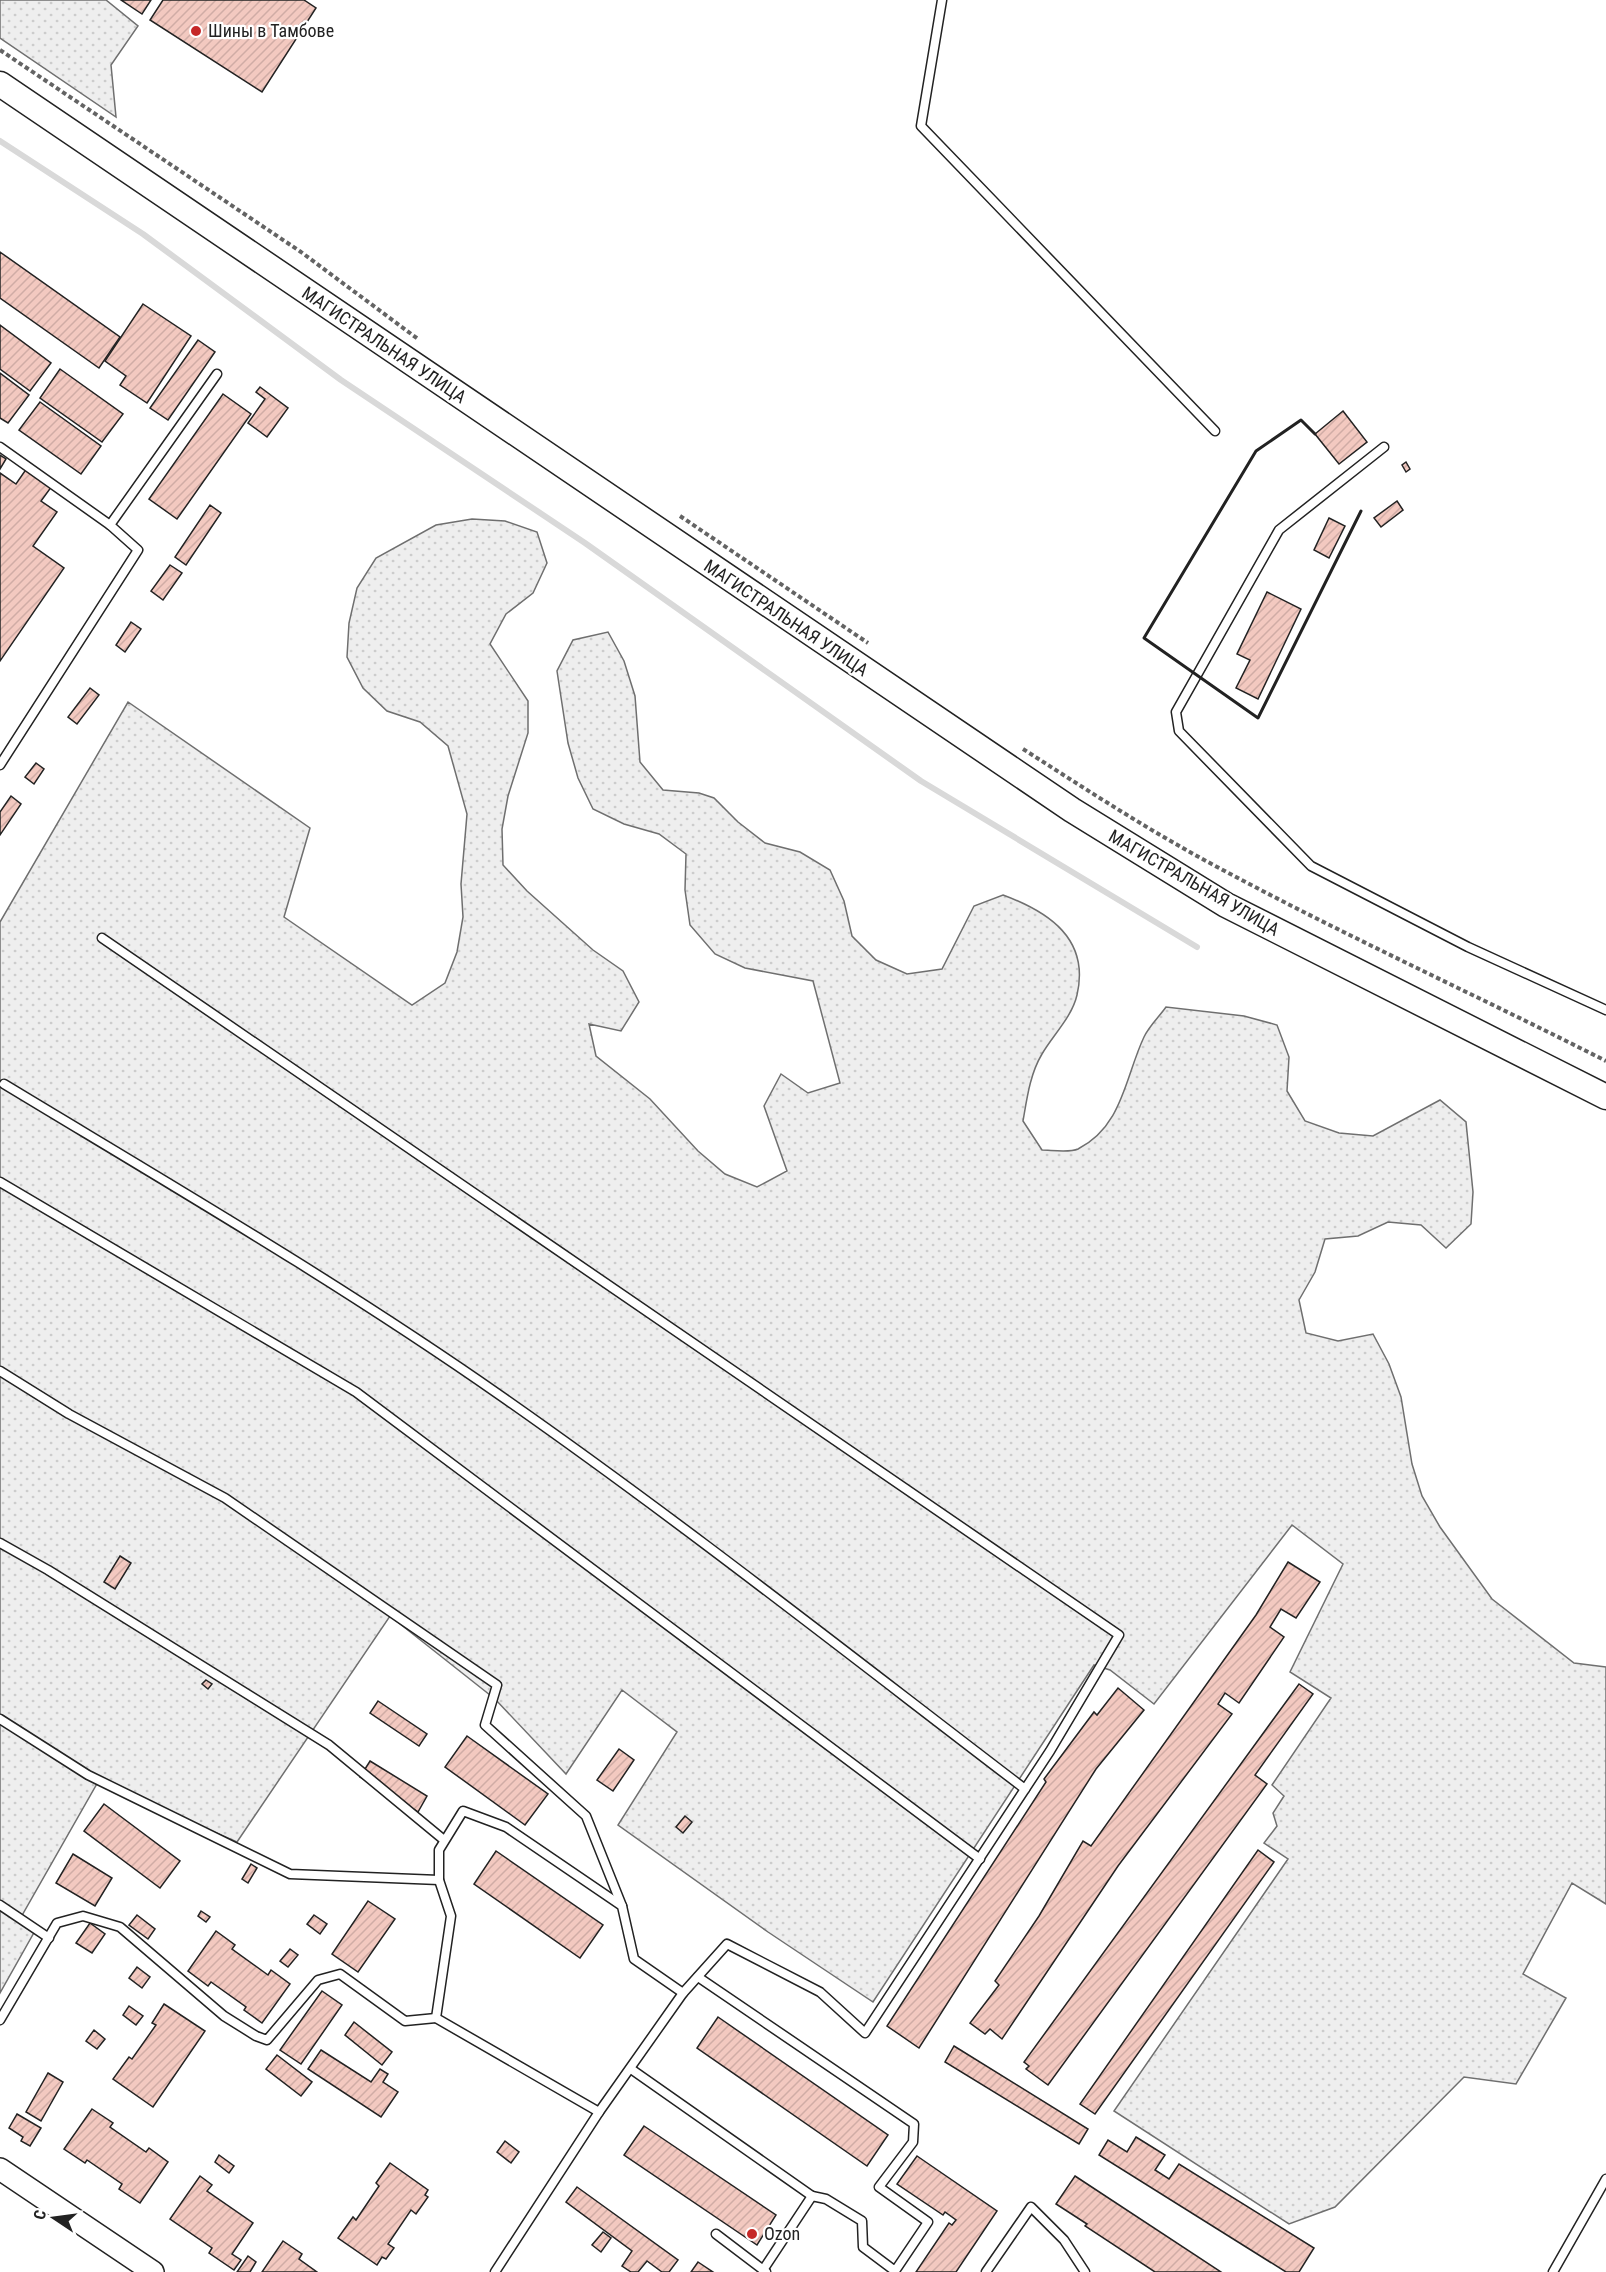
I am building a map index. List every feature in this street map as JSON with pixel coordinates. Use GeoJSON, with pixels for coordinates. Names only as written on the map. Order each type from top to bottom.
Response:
{"type":"FeatureCollection","features":[{"type":"Feature","properties":{"kind":"main road","name":"МАГИСТРАЛЬНАЯ УЛИЦА"},"geometry":{"type":"LineString","coordinates":[[0,84],[1003,765],[1092,823],[1226,905],[1606,1097]]}},
{"type":"Feature","properties":{"kind":"street"},"geometry":{"type":"LineString","coordinates":[[0,2169],[153,2272]]}},
{"type":"Feature","properties":{"kind":"lane"},"geometry":{"type":"LineString","coordinates":[[942,0],[921,126],[1215,431]]}},
{"type":"Feature","properties":{"kind":"lane"},"geometry":{"type":"LineString","coordinates":[[110,525],[217,374]]}},
{"type":"Feature","properties":{"kind":"lane"},"geometry":{"type":"LineString","coordinates":[[0,447],[110,525],[138,550],[0,765]]}},
{"type":"Feature","properties":{"kind":"lane"},"geometry":{"type":"LineString","coordinates":[[1384,447],[1279,530],[1176,712],[1179,731],[1311,866],[1468,947],[1606,1010]]}},
{"type":"Feature","properties":{"kind":"lane"},"geometry":{"type":"LineString","coordinates":[[102,938],[1119,1635],[1025,1789],[865,2033],[820,1992],[727,1944],[683,1993],[599,2112],[495,2272]]}},
{"type":"Feature","properties":{"kind":"lane"},"geometry":{"type":"LineString","coordinates":[[4,1084],[305,1266],[501,1395],[724,1560],[1025,1789]]}},
{"type":"Feature","properties":{"kind":"lane"},"geometry":{"type":"LineString","coordinates":[[0,1182],[356,1392],[980,1859]]}},
{"type":"Feature","properties":{"kind":"lane"},"geometry":{"type":"LineString","coordinates":[[0,1371],[69,1414],[225,1498],[497,1685],[485,1725],[586,1816],[622,1906],[634,1959],[683,1993]]}},
{"type":"Feature","properties":{"kind":"lane"},"geometry":{"type":"LineString","coordinates":[[0,1543],[48,1570],[329,1745],[444,1840]]}},
{"type":"Feature","properties":{"kind":"lane"},"geometry":{"type":"LineString","coordinates":[[0,1719],[88,1776],[290,1874],[439,1881]]}},
{"type":"Feature","properties":{"kind":"lane"},"geometry":{"type":"LineString","coordinates":[[436,2018],[451,1916],[439,1881],[439,1850],[463,1810],[506,1827],[622,1906]]}},
{"type":"Feature","properties":{"kind":"lane"},"geometry":{"type":"LineString","coordinates":[[0,1905],[49,1938]]}},
{"type":"Feature","properties":{"kind":"lane"},"geometry":{"type":"LineString","coordinates":[[0,2020],[57,1923],[83,1916],[120,1927],[224,2016],[256,2036],[267,2040],[318,1980],[340,1974],[405,2021],[436,2018],[570,2093],[599,2112]]}},
{"type":"Feature","properties":{"kind":"lane"},"geometry":{"type":"LineString","coordinates":[[631,2069],[812,2196],[826,2199],[862,2221],[863,2247],[896,2271],[928,2222],[879,2187],[913,2142],[914,2124],[699,1977]]}},
{"type":"Feature","properties":{"kind":"lane"},"geometry":{"type":"LineString","coordinates":[[1553,2272],[1606,2179]]}},
{"type":"Feature","properties":{"kind":"lane"},"geometry":{"type":"LineString","coordinates":[[716,2234],[765,2271],[812,2196]]}},
{"type":"Feature","properties":{"kind":"lane"},"geometry":{"type":"LineString","coordinates":[[986,2272],[1031,2207],[1064,2240],[1085,2272]]}},
{"type":"Feature","properties":{"kind":"path"},"geometry":{"type":"LineString","coordinates":[[0,50],[301,252],[426,345]]}},
{"type":"Feature","properties":{"kind":"path"},"geometry":{"type":"LineString","coordinates":[[673,512],[876,649]]}},
{"type":"Feature","properties":{"kind":"path"},"geometry":{"type":"LineString","coordinates":[[1015,744],[1132,819],[1208,862],[1440,981],[1606,1061]]}},
{"type":"Feature","properties":{"kind":"shaded area"},"geometry":{"type":"Polygon","coordinates":[[[0,0],[106,0],[138,26],[111,65],[116,117],[0,38],[0,0]]]}},
{"type":"Feature","properties":{"kind":"shaded area"},"geometry":{"type":"Polygon","coordinates":[[[472,519],[505,521],[537,532],[547,563],[533,593],[506,614],[490,644],[528,701],[528,733],[508,796],[502,829],[503,865],[527,891],[593,950],[623,971],[639,1002],[621,1031],[589,1024],[596,1056],[650,1099],[698,1151],[725,1174],[757,1187],[787,1171],[764,1106],[781,1074],[808,1093],[840,1083],[813,981],[745,968],[715,954],[690,925],[685,890],[686,854],[659,834],[624,824],[593,809],[578,778],[568,743],[557,671],[573,640],[608,632],[624,661],[635,696],[640,762],[663,790],[699,793],[714,798],[738,822],[765,843],[800,852],[830,870],[844,901],[852,936],[876,960],[907,974],[942,969],[974,906],[1003,895],[1036,910],[1062,930],[1077,958],[1079,975],[1077,995],[1067,1018],[1038,1062],[1030,1086],[1023,1121],[1042,1150],[1078,1149],[1105,1127],[1121,1099],[1144,1037],[1166,1007],[1244,1016],[1277,1025],[1289,1057],[1287,1091],[1305,1121],[1339,1133],[1373,1136],[1440,1100],[1466,1122],[1473,1192],[1471,1224],[1446,1248],[1421,1225],[1388,1222],[1358,1236],[1325,1239],[1315,1272],[1299,1300],[1306,1333],[1338,1341],[1373,1334],[1389,1364],[1401,1397],[1412,1464],[1422,1496],[1440,1527],[1492,1599],[1574,1663],[1606,1667],[1606,1904],[1572,1883],[1523,1974],[1566,1998],[1516,2084],[1464,2077],[1335,2207],[1289,2224],[1114,2111],[1288,1859],[1264,1843],[1277,1826],[1273,1813],[1284,1796],[1272,1785],[1331,1698],[1290,1672],[1343,1564],[1292,1525],[1154,1704],[1110,1670],[1094,1665],[873,2002],[768,1932],[618,1825],[677,1732],[622,1690],[566,1774],[495,1699],[390,1616],[237,1842],[98,1782],[20,1919],[36,1929],[0,1993],[0,922],[128,702],[310,828],[284,917],[412,1005],[445,983],[457,952],[463,917],[461,884],[467,814],[448,746],[420,722],[387,711],[363,688],[347,657],[349,623],[357,588],[376,558],[436,525],[472,519]]]}},
{"type":"Feature","properties":{"kind":"building"},"geometry":{"type":"Polygon","coordinates":[[[121,0],[151,0],[142,14],[121,0]]]}},
{"type":"Feature","properties":{"kind":"building"},"geometry":{"type":"Polygon","coordinates":[[[163,0],[304,0],[316,8],[262,92],[150,20],[163,0]]]}},
{"type":"Feature","properties":{"kind":"building"},"geometry":{"type":"Polygon","coordinates":[[[0,252],[120,337],[99,368],[0,298],[0,252]]]}},
{"type":"Feature","properties":{"kind":"building"},"geometry":{"type":"Polygon","coordinates":[[[143,304],[191,336],[147,403],[120,385],[126,376],[105,361],[143,304]]]}},
{"type":"Feature","properties":{"kind":"building"},"geometry":{"type":"Polygon","coordinates":[[[0,325],[51,363],[30,391],[0,369],[0,325]]]}},
{"type":"Feature","properties":{"kind":"building"},"geometry":{"type":"Polygon","coordinates":[[[198,340],[215,352],[168,420],[150,408],[198,340]]]}},
{"type":"Feature","properties":{"kind":"building"},"geometry":{"type":"Polygon","coordinates":[[[60,369],[123,414],[102,442],[40,398],[60,369]]]}},
{"type":"Feature","properties":{"kind":"building"},"geometry":{"type":"Polygon","coordinates":[[[0,373],[29,395],[8,423],[0,418],[0,373]]]}},
{"type":"Feature","properties":{"kind":"building"},"geometry":{"type":"Polygon","coordinates":[[[260,387],[288,408],[267,437],[248,423],[265,399],[256,392],[260,387]]]}},
{"type":"Feature","properties":{"kind":"building"},"geometry":{"type":"Polygon","coordinates":[[[223,394],[251,414],[177,519],[149,499],[223,394]]]}},
{"type":"Feature","properties":{"kind":"building"},"geometry":{"type":"Polygon","coordinates":[[[40,402],[101,446],[81,474],[19,430],[40,402]]]}},
{"type":"Feature","properties":{"kind":"building"},"geometry":{"type":"Polygon","coordinates":[[[1343,411],[1367,442],[1339,464],[1315,434],[1343,411]]]}},
{"type":"Feature","properties":{"kind":"building"},"geometry":{"type":"Polygon","coordinates":[[[0,455],[6,459],[0,469],[0,455]]]}},
{"type":"Feature","properties":{"kind":"building"},"geometry":{"type":"Polygon","coordinates":[[[1406,462],[1410,469],[1406,472],[1402,465],[1406,462]]]}},
{"type":"Feature","properties":{"kind":"building"},"geometry":{"type":"Polygon","coordinates":[[[27,468],[52,486],[41,501],[57,512],[33,546],[64,568],[0,661],[0,473],[16,484],[27,468]]]}},
{"type":"Feature","properties":{"kind":"building"},"geometry":{"type":"Polygon","coordinates":[[[1397,501],[1403,510],[1381,527],[1374,518],[1397,501]]]}},
{"type":"Feature","properties":{"kind":"building"},"geometry":{"type":"Polygon","coordinates":[[[210,505],[221,513],[186,565],[175,557],[210,505]]]}},
{"type":"Feature","properties":{"kind":"building"},"geometry":{"type":"Polygon","coordinates":[[[1329,518],[1345,526],[1329,558],[1314,550],[1329,518]]]}},
{"type":"Feature","properties":{"kind":"building"},"geometry":{"type":"Polygon","coordinates":[[[170,565],[182,573],[163,600],[151,591],[170,565]]]}},
{"type":"Feature","properties":{"kind":"building"},"geometry":{"type":"Polygon","coordinates":[[[1267,592],[1301,609],[1258,699],[1236,688],[1250,660],[1237,654],[1267,592]]]}},
{"type":"Feature","properties":{"kind":"building"},"geometry":{"type":"Polygon","coordinates":[[[131,622],[141,629],[125,652],[116,645],[131,622]]]}},
{"type":"Feature","properties":{"kind":"building"},"geometry":{"type":"Polygon","coordinates":[[[90,688],[99,695],[77,724],[68,717],[90,688]]]}},
{"type":"Feature","properties":{"kind":"building"},"geometry":{"type":"Polygon","coordinates":[[[36,763],[44,769],[34,784],[25,777],[36,763]]]}},
{"type":"Feature","properties":{"kind":"building"},"geometry":{"type":"Polygon","coordinates":[[[11,796],[21,804],[0,835],[0,812],[11,796]]]}},
{"type":"Feature","properties":{"kind":"building"},"geometry":{"type":"Polygon","coordinates":[[[120,1556],[131,1563],[115,1589],[104,1582],[120,1556]]]}},
{"type":"Feature","properties":{"kind":"building"},"geometry":{"type":"Polygon","coordinates":[[[1288,1562],[1320,1582],[1296,1618],[1281,1609],[1270,1627],[1284,1637],[1239,1703],[1225,1693],[1218,1704],[1232,1714],[1118,1866],[1002,2039],[990,2029],[985,2034],[970,2023],[999,1985],[995,1981],[1039,1916],[1083,1841],[1091,1846],[1256,1615],[1288,1562]]]}},
{"type":"Feature","properties":{"kind":"building"},"geometry":{"type":"Polygon","coordinates":[[[206,1680],[212,1684],[208,1689],[202,1684],[206,1680]]]}},
{"type":"Feature","properties":{"kind":"building"},"geometry":{"type":"Polygon","coordinates":[[[1299,1684],[1313,1694],[1255,1775],[1267,1784],[1048,2085],[1026,2069],[1029,2066],[1024,2062],[1299,1684]]]}},
{"type":"Feature","properties":{"kind":"building"},"geometry":{"type":"Polygon","coordinates":[[[1118,1688],[1144,1710],[1096,1769],[919,2048],[887,2026],[1046,1782],[1044,1779],[1094,1712],[1097,1715],[1118,1688]]]}},
{"type":"Feature","properties":{"kind":"building"},"geometry":{"type":"Polygon","coordinates":[[[378,1701],[427,1734],[419,1746],[370,1713],[378,1701]]]}},
{"type":"Feature","properties":{"kind":"building"},"geometry":{"type":"Polygon","coordinates":[[[467,1736],[548,1794],[525,1825],[445,1767],[467,1736]]]}},
{"type":"Feature","properties":{"kind":"building"},"geometry":{"type":"Polygon","coordinates":[[[619,1749],[634,1760],[613,1791],[597,1780],[619,1749]]]}},
{"type":"Feature","properties":{"kind":"building"},"geometry":{"type":"Polygon","coordinates":[[[370,1761],[427,1796],[418,1812],[360,1777],[370,1761]]]}},
{"type":"Feature","properties":{"kind":"building"},"geometry":{"type":"Polygon","coordinates":[[[104,1804],[180,1861],[160,1888],[84,1831],[104,1804]]]}},
{"type":"Feature","properties":{"kind":"building"},"geometry":{"type":"Polygon","coordinates":[[[685,1816],[692,1822],[683,1833],[676,1827],[685,1816]]]}},
{"type":"Feature","properties":{"kind":"building"},"geometry":{"type":"Polygon","coordinates":[[[1258,1850],[1274,1862],[1095,2114],[1080,2104],[1258,1850]]]}},
{"type":"Feature","properties":{"kind":"building"},"geometry":{"type":"Polygon","coordinates":[[[496,1851],[603,1925],[580,1958],[474,1884],[496,1851]]]}},
{"type":"Feature","properties":{"kind":"building"},"geometry":{"type":"Polygon","coordinates":[[[73,1854],[112,1878],[95,1906],[56,1883],[73,1854]]]}},
{"type":"Feature","properties":{"kind":"building"},"geometry":{"type":"Polygon","coordinates":[[[251,1864],[257,1868],[248,1883],[242,1879],[251,1864]]]}},
{"type":"Feature","properties":{"kind":"building"},"geometry":{"type":"Polygon","coordinates":[[[368,1901],[395,1919],[358,1972],[332,1954],[368,1901]]]}},
{"type":"Feature","properties":{"kind":"building"},"geometry":{"type":"Polygon","coordinates":[[[201,1911],[210,1917],[206,1922],[198,1916],[201,1911]]]}},
{"type":"Feature","properties":{"kind":"building"},"geometry":{"type":"Polygon","coordinates":[[[137,1915],[155,1929],[148,1939],[129,1925],[137,1915]]]}},
{"type":"Feature","properties":{"kind":"building"},"geometry":{"type":"Polygon","coordinates":[[[314,1915],[327,1924],[320,1934],[307,1924],[314,1915]]]}},
{"type":"Feature","properties":{"kind":"building"},"geometry":{"type":"Polygon","coordinates":[[[90,1923],[105,1934],[92,1953],[76,1943],[90,1923]]]}},
{"type":"Feature","properties":{"kind":"building"},"geometry":{"type":"Polygon","coordinates":[[[216,1931],[235,1945],[232,1949],[268,1975],[271,1970],[290,1984],[262,2023],[244,2010],[246,2007],[211,1982],[208,1986],[188,1971],[216,1931]]]}},
{"type":"Feature","properties":{"kind":"building"},"geometry":{"type":"Polygon","coordinates":[[[290,1949],[298,1955],[288,1967],[280,1961],[290,1949]]]}},
{"type":"Feature","properties":{"kind":"building"},"geometry":{"type":"Polygon","coordinates":[[[137,1967],[150,1977],[142,1988],[129,1978],[137,1967]]]}},
{"type":"Feature","properties":{"kind":"building"},"geometry":{"type":"Polygon","coordinates":[[[322,1991],[342,2005],[301,2064],[280,2050],[322,1991]]]}},
{"type":"Feature","properties":{"kind":"building"},"geometry":{"type":"Polygon","coordinates":[[[164,2004],[205,2031],[153,2107],[113,2079],[129,2057],[132,2059],[156,2025],[152,2023],[164,2004]]]}},
{"type":"Feature","properties":{"kind":"building"},"geometry":{"type":"Polygon","coordinates":[[[129,2006],[143,2016],[136,2025],[123,2015],[129,2006]]]}},
{"type":"Feature","properties":{"kind":"building"},"geometry":{"type":"Polygon","coordinates":[[[718,2017],[888,2135],[867,2166],[697,2048],[718,2017]]]}},
{"type":"Feature","properties":{"kind":"building"},"geometry":{"type":"Polygon","coordinates":[[[354,2022],[392,2052],[382,2065],[345,2035],[354,2022]]]}},
{"type":"Feature","properties":{"kind":"building"},"geometry":{"type":"Polygon","coordinates":[[[94,2030],[105,2039],[97,2049],[86,2041],[94,2030]]]}},
{"type":"Feature","properties":{"kind":"building"},"geometry":{"type":"Polygon","coordinates":[[[954,2046],[1088,2129],[1079,2144],[945,2062],[954,2046]]]}},
{"type":"Feature","properties":{"kind":"building"},"geometry":{"type":"Polygon","coordinates":[[[321,2050],[371,2082],[380,2069],[388,2074],[383,2082],[398,2092],[381,2117],[308,2069],[321,2050]]]}},
{"type":"Feature","properties":{"kind":"building"},"geometry":{"type":"Polygon","coordinates":[[[277,2055],[312,2082],[301,2096],[266,2069],[277,2055]]]}},
{"type":"Feature","properties":{"kind":"building"},"geometry":{"type":"Polygon","coordinates":[[[48,2073],[63,2082],[41,2121],[26,2112],[48,2073]]]}},
{"type":"Feature","properties":{"kind":"building"},"geometry":{"type":"Polygon","coordinates":[[[92,2109],[113,2123],[110,2127],[146,2152],[149,2148],[168,2162],[140,2203],[119,2189],[122,2184],[87,2160],[85,2163],[64,2149],[92,2109]]]}},
{"type":"Feature","properties":{"kind":"building"},"geometry":{"type":"Polygon","coordinates":[[[17,2114],[41,2128],[30,2146],[21,2141],[23,2137],[9,2128],[17,2114]]]}},
{"type":"Feature","properties":{"kind":"building"},"geometry":{"type":"Polygon","coordinates":[[[644,2126],[776,2215],[757,2245],[624,2155],[644,2126]]]}},
{"type":"Feature","properties":{"kind":"building"},"geometry":{"type":"Polygon","coordinates":[[[1136,2137],[1165,2155],[1155,2170],[1169,2179],[1179,2164],[1314,2248],[1299,2272],[1286,2272],[1099,2155],[1108,2140],[1127,2152],[1136,2137]]]}},
{"type":"Feature","properties":{"kind":"building"},"geometry":{"type":"Polygon","coordinates":[[[505,2141],[519,2152],[511,2163],[497,2152],[505,2141]]]}},
{"type":"Feature","properties":{"kind":"building"},"geometry":{"type":"Polygon","coordinates":[[[219,2155],[234,2166],[229,2173],[215,2162],[219,2155]]]}},
{"type":"Feature","properties":{"kind":"building"},"geometry":{"type":"Polygon","coordinates":[[[917,2156],[997,2211],[956,2272],[916,2272],[949,2223],[952,2225],[956,2220],[945,2212],[943,2215],[897,2184],[917,2156]]]}},
{"type":"Feature","properties":{"kind":"building"},"geometry":{"type":"Polygon","coordinates":[[[390,2163],[428,2190],[425,2195],[428,2197],[416,2214],[411,2210],[388,2244],[394,2248],[386,2259],[382,2257],[377,2265],[338,2238],[353,2217],[356,2220],[379,2186],[376,2183],[390,2163]]]}},
{"type":"Feature","properties":{"kind":"building"},"geometry":{"type":"Polygon","coordinates":[[[200,2176],[212,2185],[207,2191],[253,2223],[232,2254],[241,2260],[234,2270],[209,2253],[212,2248],[170,2219],[200,2176]]]}},
{"type":"Feature","properties":{"kind":"building"},"geometry":{"type":"Polygon","coordinates":[[[1075,2176],[1221,2272],[1155,2272],[1085,2226],[1087,2224],[1056,2204],[1075,2176]]]}},
{"type":"Feature","properties":{"kind":"building"},"geometry":{"type":"Polygon","coordinates":[[[577,2187],[678,2260],[669,2272],[662,2272],[647,2261],[638,2272],[631,2272],[622,2266],[632,2251],[566,2202],[577,2187]]]}},
{"type":"Feature","properties":{"kind":"building"},"geometry":{"type":"Polygon","coordinates":[[[603,2232],[611,2238],[601,2252],[592,2245],[603,2232]]]}},
{"type":"Feature","properties":{"kind":"building"},"geometry":{"type":"Polygon","coordinates":[[[283,2241],[302,2254],[299,2259],[317,2272],[262,2272],[283,2241]]]}},
{"type":"Feature","properties":{"kind":"building"},"geometry":{"type":"Polygon","coordinates":[[[248,2256],[256,2262],[250,2272],[237,2272],[248,2256]]]}},
{"type":"Feature","properties":{"kind":"building"},"geometry":{"type":"Polygon","coordinates":[[[698,2262],[713,2272],[691,2272],[698,2262]]]}},
{"type":"Feature","properties":{"kind":"waterway"},"geometry":{"type":"LineString","coordinates":[[0,141],[143,234],[341,380],[585,543],[921,781],[1197,947]]}},
{"type":"Feature","properties":{"kind":"wall"},"geometry":{"type":"LineString","coordinates":[[1315,434],[1301,420],[1256,451],[1144,638],[1258,718],[1361,511]]}},
{"type":"Feature","properties":{"kind":"place","name":"Шины в Тамбове"},"geometry":{"type":"Point","coordinates":[196,31]}},
{"type":"Feature","properties":{"kind":"place","name":"Ozon"},"geometry":{"type":"Point","coordinates":[752,2234]}}]}
